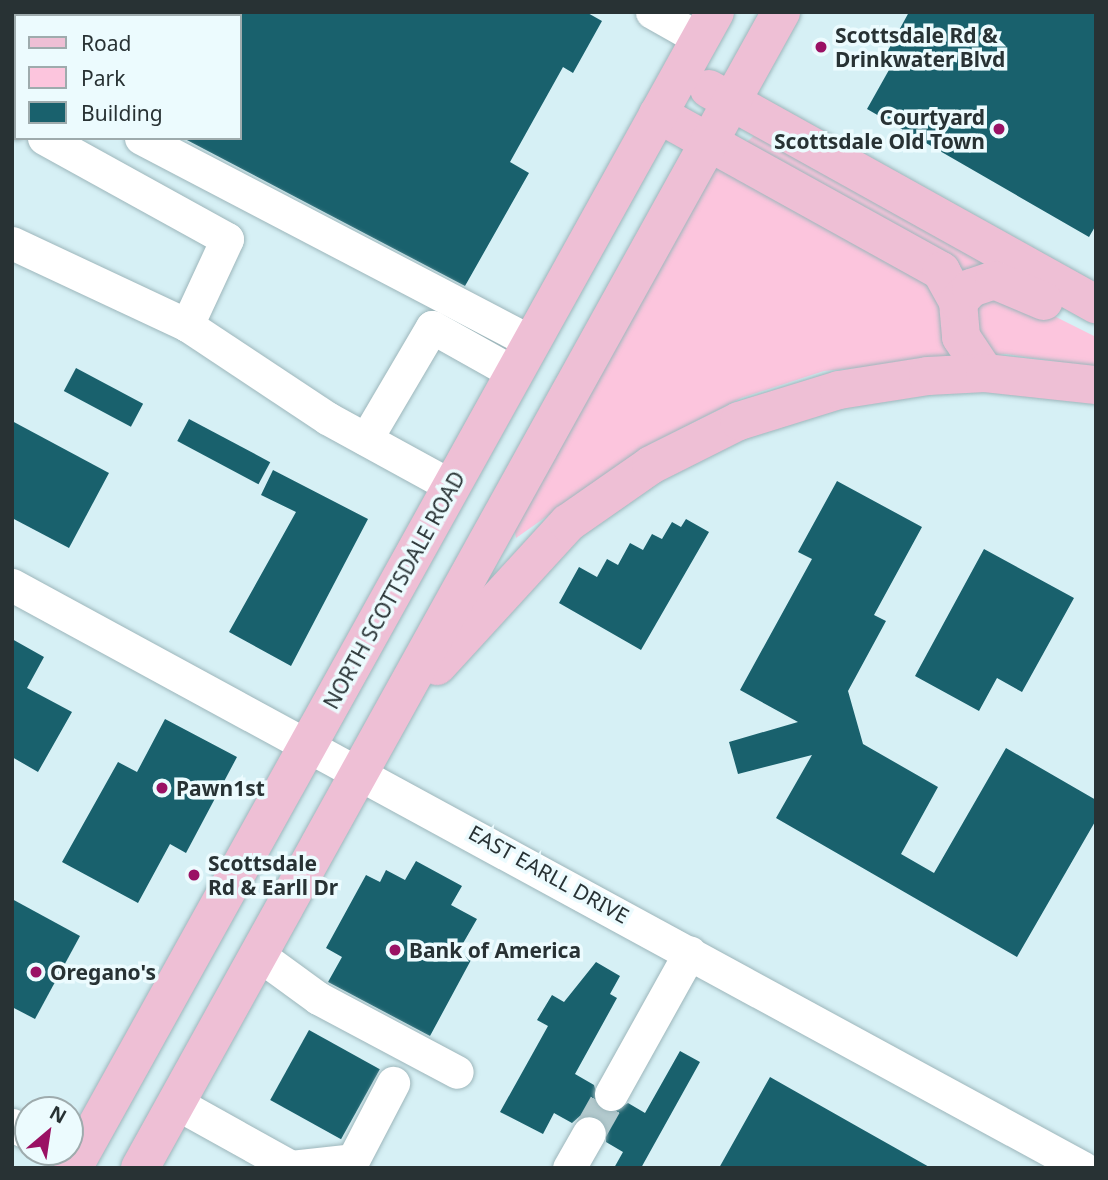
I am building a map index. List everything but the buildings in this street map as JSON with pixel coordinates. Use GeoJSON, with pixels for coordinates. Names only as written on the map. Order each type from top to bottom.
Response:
{"type":"FeatureCollection","features":[{"type":"Feature","properties":{"kind":"main road"},"geometry":{"type":"LineString","coordinates":[[148,1165],[176,1103],[390,725],[781,12]]}},
{"type":"Feature","properties":{"kind":"main road","name":"NORTH SCOTTSDALE ROAD"},"geometry":{"type":"LineString","coordinates":[[84,1137],[310,744],[708,25]]}},
{"type":"Feature","properties":{"kind":"main road"},"geometry":{"type":"LineString","coordinates":[[681,73],[1096,304]]}},
{"type":"Feature","properties":{"kind":"main road"},"geometry":{"type":"LineString","coordinates":[[658,114],[933,266],[958,302],[961,337],[985,373]]}},
{"type":"Feature","properties":{"kind":"main road"},"geometry":{"type":"LineString","coordinates":[[958,302],[978,284],[1002,279],[1096,328]]}},
{"type":"Feature","properties":{"kind":"main road"},"geometry":{"type":"LineString","coordinates":[[390,725],[537,553],[651,465],[787,403],[883,381],[985,373],[1096,385]]}},
{"type":"Feature","properties":{"kind":"street"},"geometry":{"type":"LineString","coordinates":[[652,12],[708,25]]}},
{"type":"Feature","properties":{"kind":"street"},"geometry":{"type":"LineString","coordinates":[[48,140],[227,239],[187,325]]}},
{"type":"Feature","properties":{"kind":"street"},"geometry":{"type":"LineString","coordinates":[[144,140],[522,357]]}},
{"type":"Feature","properties":{"kind":"street"},"geometry":{"type":"LineString","coordinates":[[12,243],[187,325],[366,439],[451,486]]}},
{"type":"Feature","properties":{"kind":"street"},"geometry":{"type":"LineString","coordinates":[[366,439],[432,327],[522,357]]}},
{"type":"Feature","properties":{"kind":"street","name":"EAST EARLL DRIVE"},"geometry":{"type":"LineString","coordinates":[[14,591],[310,744],[1079,1163]]}},
{"type":"Feature","properties":{"kind":"street"},"geometry":{"type":"LineString","coordinates":[[611,1094],[690,952]]}},
{"type":"Feature","properties":{"kind":"street"},"geometry":{"type":"LineString","coordinates":[[259,955],[318,999],[457,1073]]}},
{"type":"Feature","properties":{"kind":"street"},"geometry":{"type":"LineString","coordinates":[[176,1103],[291,1167],[353,1160],[393,1083]]}},
{"type":"Feature","properties":{"kind":"street"},"geometry":{"type":"LineString","coordinates":[[569,1168],[589,1133]]}},
{"type":"Feature","properties":{"kind":"green space"},"geometry":{"type":"Polygon","coordinates":[[[758,132],[992,265],[1016,297],[1096,337],[1096,367],[1006,354],[824,371],[741,398],[650,444],[516,538],[514,528],[706,178],[758,132]]]}},
{"type":"Feature","properties":{"kind":"tunnel"},"geometry":{"type":"LineString","coordinates":[[589,1133],[611,1094]]}},
{"type":"Feature","properties":{"kind":"place","name":"Scottsdale Rd & Drinkwater Blvd"},"geometry":{"type":"Point","coordinates":[821,47]}},
{"type":"Feature","properties":{"kind":"place","name":"Courtyard Scottsdale Old Town"},"geometry":{"type":"Point","coordinates":[999,129]}},
{"type":"Feature","properties":{"kind":"place","name":"Pawn1st"},"geometry":{"type":"Point","coordinates":[162,788]}},
{"type":"Feature","properties":{"kind":"place","name":"Scottsdale Rd & Earll Dr"},"geometry":{"type":"Point","coordinates":[194,875]}},
{"type":"Feature","properties":{"kind":"place","name":"Bank of America"},"geometry":{"type":"Point","coordinates":[395,950]}},
{"type":"Feature","properties":{"kind":"place","name":"Oregano's"},"geometry":{"type":"Point","coordinates":[36,972]}}]}
